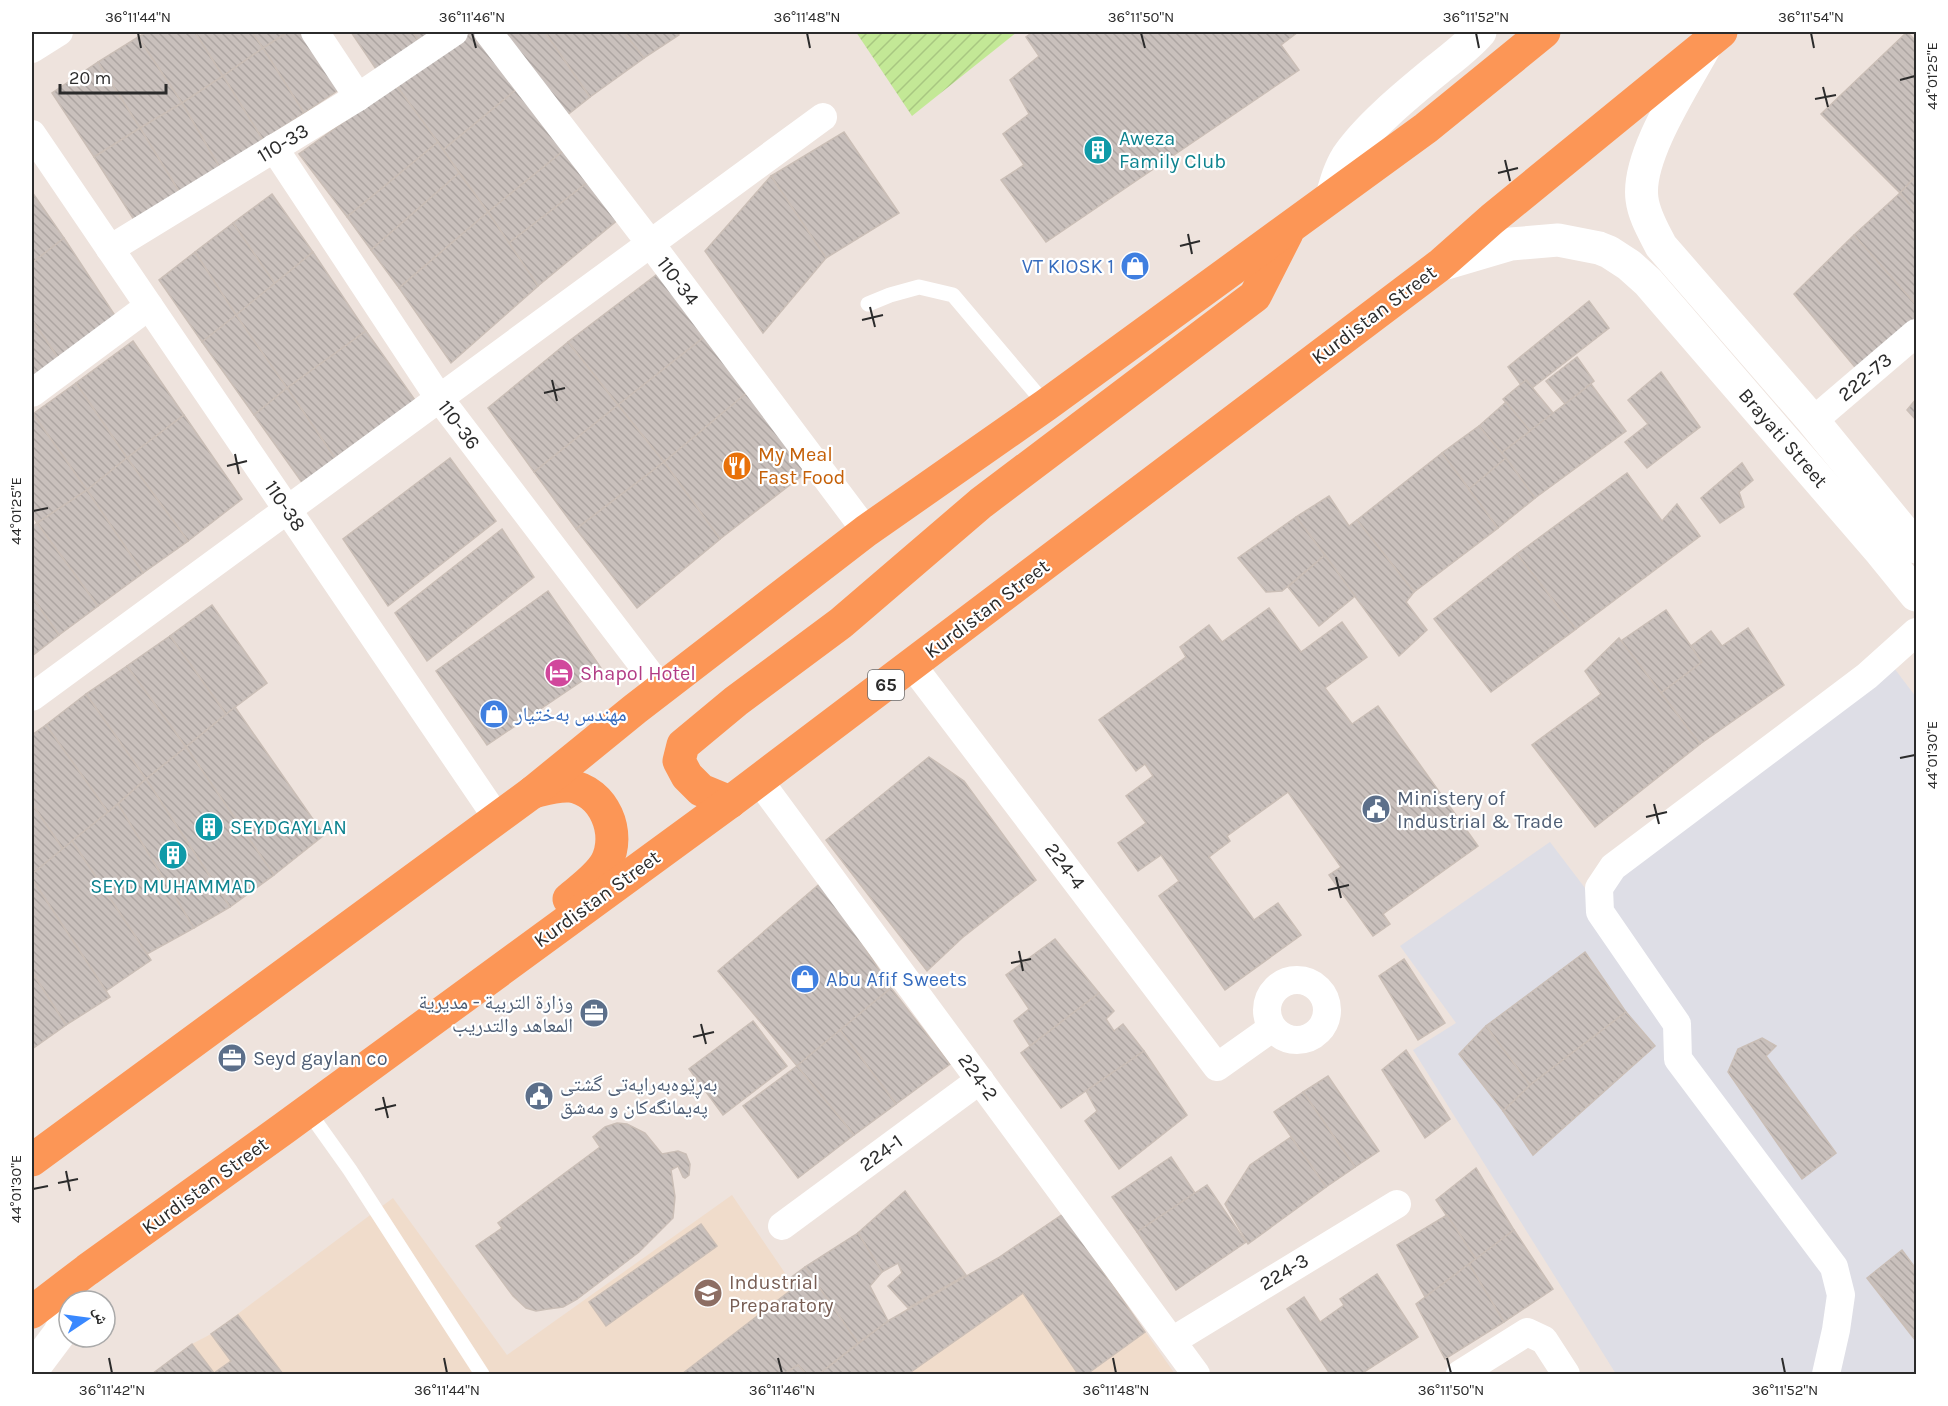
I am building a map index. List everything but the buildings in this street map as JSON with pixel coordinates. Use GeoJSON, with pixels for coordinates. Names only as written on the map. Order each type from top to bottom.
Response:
{"type":"FeatureCollection","features":[{"type":"Feature","properties":{"kind":"highway"},"geometry":{"type":"LineString","coordinates":[[32,1160],[533,792],[661,689],[866,531],[1046,405],[1426,128],[1544,32]]}},
{"type":"Feature","properties":{"kind":"highway","name":"Kurdistan Street"},"geometry":{"type":"LineString","coordinates":[[32,1312],[730,802],[1440,265],[1492,219],[1714,37]]}},
{"type":"Feature","properties":{"kind":"highway"},"geometry":{"type":"LineString","coordinates":[[730,802],[700,790],[687,776],[679,760],[683,745],[736,701],[841,622],[981,503],[1255,296],[1291,226]]}},
{"type":"Feature","properties":{"kind":"highway"},"geometry":{"type":"LineString","coordinates":[[518,958],[528,935],[595,876],[605,864],[612,848],[613,832],[608,816],[599,802],[586,792],[571,786],[555,786],[533,792]]}},
{"type":"Feature","properties":{"kind":"main road"},"geometry":{"type":"LineString","coordinates":[[1332,196],[1346,158],[1358,142],[1404,98],[1480,32]]}},
{"type":"Feature","properties":{"kind":"main road","name":"Brayati Street"},"geometry":{"type":"LineString","coordinates":[[1714,37],[1654,140],[1642,185],[1642,199],[1649,221],[1661,246],[1813,421],[1917,547]]}},
{"type":"Feature","properties":{"kind":"main road","name":"Brayati Street"},"geometry":{"type":"LineString","coordinates":[[1440,265],[1510,244],[1558,240],[1599,248],[1629,265],[1648,282],[1917,595]]}},
{"type":"Feature","properties":{"kind":"main road"},"geometry":{"type":"LineString","coordinates":[[1788,443],[1813,421]]}},
{"type":"Feature","properties":{"kind":"main road"},"geometry":{"type":"LineString","coordinates":[[80,1289],[87,1270]]}},
{"type":"Feature","properties":{"kind":"main road"},"geometry":{"type":"LineString","coordinates":[[32,1370],[57,1337]]}},
{"type":"Feature","properties":{"kind":"street"},"geometry":{"type":"LineString","coordinates":[[32,49],[59,32]]}},
{"type":"Feature","properties":{"kind":"street"},"geometry":{"type":"LineString","coordinates":[[315,32],[358,97]]}},
{"type":"Feature","properties":{"kind":"street","name":"110-33"},"geometry":{"type":"LineString","coordinates":[[110,249],[358,97],[454,32]]}},
{"type":"Feature","properties":{"kind":"street","name":"110-34"},"geometry":{"type":"LineString","coordinates":[[488,32],[866,531]]}},
{"type":"Feature","properties":{"kind":"street"},"geometry":{"type":"LineString","coordinates":[[32,697],[823,117]]}},
{"type":"Feature","properties":{"kind":"street","name":"110-38"},"geometry":{"type":"LineString","coordinates":[[32,134],[497,818]]}},
{"type":"Feature","properties":{"kind":"street","name":"110-36"},"geometry":{"type":"LineString","coordinates":[[274,148],[439,398],[661,689]]}},
{"type":"Feature","properties":{"kind":"street"},"geometry":{"type":"LineString","coordinates":[[32,393],[149,306]]}},
{"type":"Feature","properties":{"kind":"street","name":"222-73"},"geometry":{"type":"LineString","coordinates":[[1813,421],[1917,333]]}},
{"type":"Feature","properties":{"kind":"street"},"geometry":{"type":"LineString","coordinates":[[1826,1374],[1841,1295],[1834,1267],[1678,1059],[1677,1024],[1600,912],[1599,888],[1613,867],[1867,676],[1917,632]]}},
{"type":"Feature","properties":{"kind":"street","name":"224-4"},"geometry":{"type":"LineString","coordinates":[[912,665],[1217,1067],[1272,1028]]}},
{"type":"Feature","properties":{"kind":"street","name":"224-2"},"geometry":{"type":"LineString","coordinates":[[758,779],[1196,1374]]}},
{"type":"Feature","properties":{"kind":"street","name":"224-1"},"geometry":{"type":"LineString","coordinates":[[782,1226],[980,1080]]}},
{"type":"Feature","properties":{"kind":"street","name":"224-3"},"geometry":{"type":"LineString","coordinates":[[1172,1341],[1397,1204]]}},
{"type":"Feature","properties":{"kind":"street"},"geometry":{"type":"LineString","coordinates":[[1460,1374],[1527,1332],[1544,1340],[1566,1374]]}},
{"type":"Feature","properties":{"kind":"lane"},"geometry":{"type":"LineString","coordinates":[[868,304],[919,287],[953,295],[1046,405]]}},
{"type":"Feature","properties":{"kind":"lane"},"geometry":{"type":"LineString","coordinates":[[308,1111],[350,1170],[482,1374]]}},
{"type":"Feature","properties":{"kind":"shaded area"},"geometry":{"type":"Polygon","coordinates":[[[1891,664],[1916,697],[1916,1374],[1616,1374],[1413,1050],[1456,1023],[1400,946],[1550,842],[1585,888],[1891,664]]]}},
{"type":"Feature","properties":{"kind":"shaded area","name":"Industrial Preparatory"},"geometry":{"type":"Polygon","coordinates":[[[732,1195],[789,1279],[858,1342],[908,1308],[998,1258],[1063,1214],[1175,1374],[152,1374],[192,1344],[211,1334],[393,1198],[507,1355],[732,1195]]]}},
{"type":"Feature","properties":{"kind":"green space"},"geometry":{"type":"Polygon","coordinates":[[[856,32],[1017,32],[912,116],[856,32]]]}},
{"type":"Feature","properties":{"kind":"place","name":"Aweza Family Club"},"geometry":{"type":"Point","coordinates":[1098,150]}},
{"type":"Feature","properties":{"kind":"place","name":"VT KIOSK 1"},"geometry":{"type":"Point","coordinates":[1135,266]}},
{"type":"Feature","properties":{"kind":"place","name":"My Meal Fast Food"},"geometry":{"type":"Point","coordinates":[737,466]}},
{"type":"Feature","properties":{"kind":"place","name":"Shapol Hotel"},"geometry":{"type":"Point","coordinates":[559,673]}},
{"type":"Feature","properties":{"kind":"place","name":"مهندس بەختیار"},"geometry":{"type":"Point","coordinates":[494,714]}},
{"type":"Feature","properties":{"kind":"place","name":"Ministery of Industrial & Trade"},"geometry":{"type":"Point","coordinates":[1376,809]}},
{"type":"Feature","properties":{"kind":"place","name":"SEYDGAYLAN"},"geometry":{"type":"Point","coordinates":[209,827]}},
{"type":"Feature","properties":{"kind":"place","name":"SEYD MUHAMMAD"},"geometry":{"type":"Point","coordinates":[173,855]}},
{"type":"Feature","properties":{"kind":"place","name":"Abu Afif Sweets"},"geometry":{"type":"Point","coordinates":[805,979]}},
{"type":"Feature","properties":{"kind":"place","name":"وزارة التربية - مديرية المعاهد والتدريب"},"geometry":{"type":"Point","coordinates":[594,1013]}},
{"type":"Feature","properties":{"kind":"place","name":"Seyd gaylan co"},"geometry":{"type":"Point","coordinates":[232,1058]}},
{"type":"Feature","properties":{"kind":"place","name":"بەڕێوەبەرایەتی گشتی پەیمانگەکان و مەشق"},"geometry":{"type":"Point","coordinates":[539,1096]}},
{"type":"Feature","properties":{"kind":"place","name":"Industrial Preparatory"},"geometry":{"type":"Point","coordinates":[708,1293]}}]}
